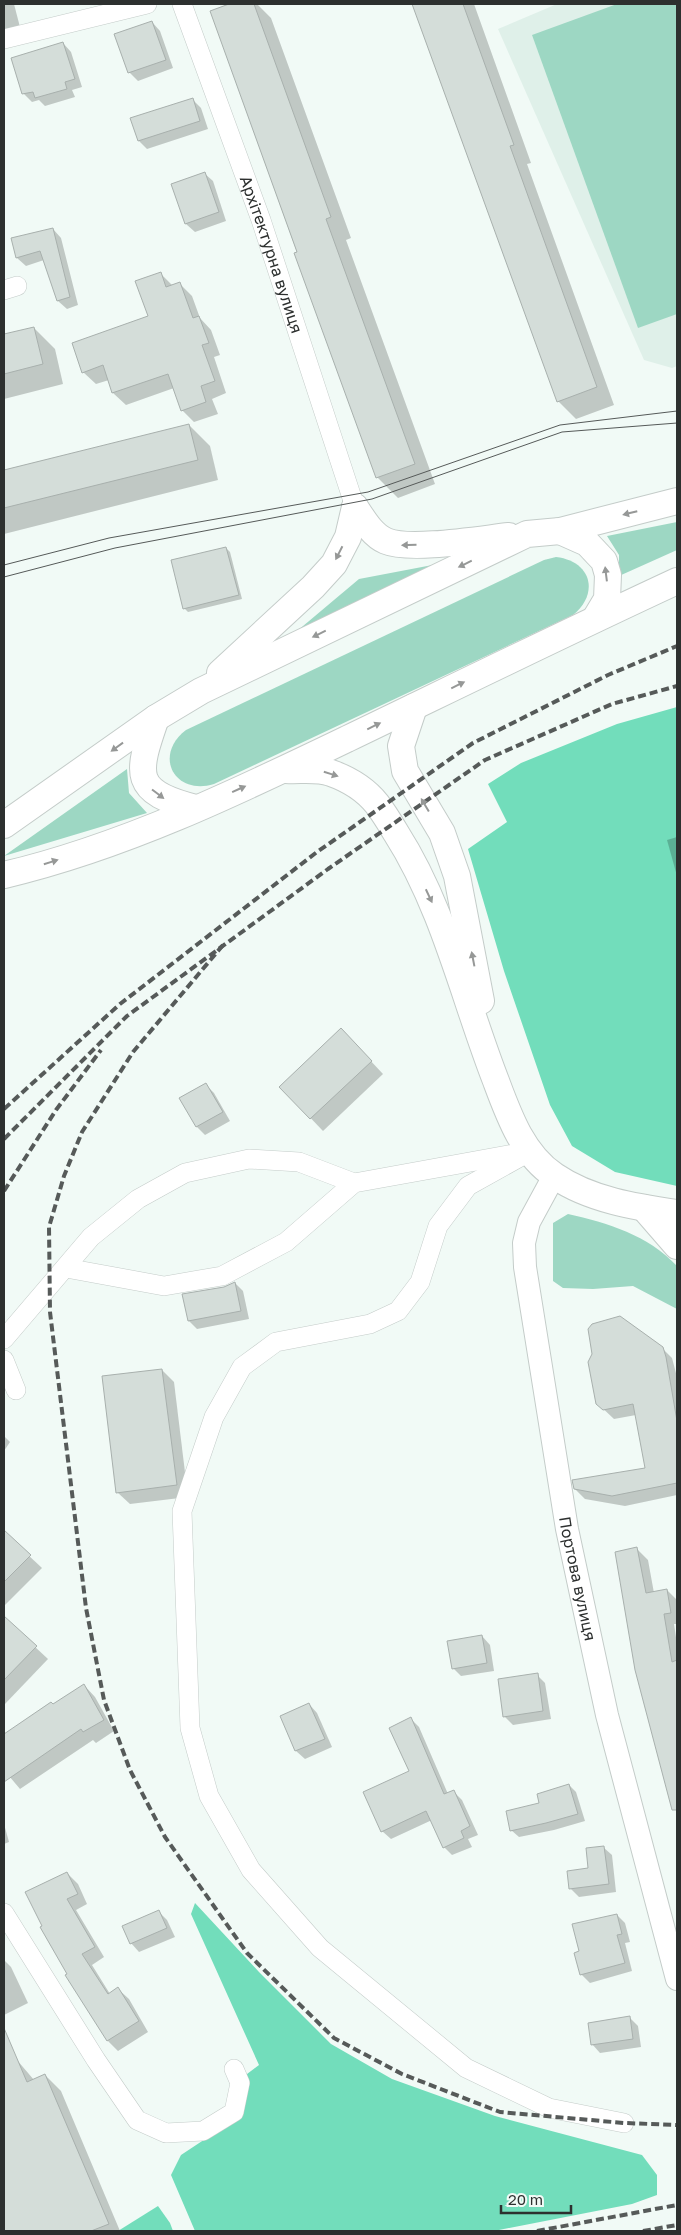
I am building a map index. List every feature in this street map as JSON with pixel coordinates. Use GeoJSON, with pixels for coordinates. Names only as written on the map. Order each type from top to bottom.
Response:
{"type":"FeatureCollection","features":[{"type":"Feature","properties":{"kind":"main road"},"geometry":{"type":"LineString","coordinates":[[355,507],[368,527],[385,541],[404,546],[560,531],[677,501]]}},
{"type":"Feature","properties":{"kind":"main road"},"geometry":{"type":"LineString","coordinates":[[200,691],[313,587],[334,564],[348,537],[355,507]]}},
{"type":"Feature","properties":{"kind":"main road"},"geometry":{"type":"LineString","coordinates":[[560,531],[587,543],[604,560],[608,575],[607,599],[595,619]]}},
{"type":"Feature","properties":{"kind":"main road"},"geometry":{"type":"LineString","coordinates":[[4,825],[156,718],[200,691],[527,534]]}},
{"type":"Feature","properties":{"kind":"main road"},"geometry":{"type":"LineString","coordinates":[[4,875],[112,843],[196,808],[282,770],[677,581]]}},
{"type":"Feature","properties":{"kind":"main road"},"geometry":{"type":"LineString","coordinates":[[414,707],[401,746],[405,772],[442,833],[457,876],[480,993],[487,1059]]}},
{"type":"Feature","properties":{"kind":"main road"},"geometry":{"type":"LineString","coordinates":[[156,718],[143,765],[146,782],[156,795],[171,802],[196,808]]}},
{"type":"Feature","properties":{"kind":"main road"},"geometry":{"type":"LineString","coordinates":[[282,770],[329,772],[357,785],[377,804],[409,853],[435,908],[487,1059],[511,1119],[529,1152],[554,1176],[583,1191],[644,1208],[677,1213]]}},
{"type":"Feature","properties":{"kind":"main road"},"geometry":{"type":"LineString","coordinates":[[644,1208],[677,1246]]}},
{"type":"Feature","properties":{"kind":"street"},"geometry":{"type":"LineString","coordinates":[[4,39],[147,4]]}},
{"type":"Feature","properties":{"kind":"street","name":"Архітектурна вулиця"},"geometry":{"type":"LineString","coordinates":[[182,4],[261,220],[355,507]]}},
{"type":"Feature","properties":{"kind":"street"},"geometry":{"type":"LineString","coordinates":[[4,1339],[25,1312],[66,1268],[91,1237],[138,1199],[185,1173],[249,1159],[298,1162],[354,1183],[529,1152]]}},
{"type":"Feature","properties":{"kind":"street"},"geometry":{"type":"LineString","coordinates":[[529,1152],[468,1186],[438,1226],[420,1282],[398,1311],[370,1324],[276,1342],[242,1367],[214,1417],[182,1511],[190,1728],[209,1796],[252,1870],[320,1948],[466,2068],[549,2108],[624,2123]]}},
{"type":"Feature","properties":{"kind":"street","name":"Портова вулиця"},"geometry":{"type":"LineString","coordinates":[[554,1176],[529,1222],[524,1243],[525,1267],[573,1557],[607,1715],[677,1975]]}},
{"type":"Feature","properties":{"kind":"street"},"geometry":{"type":"LineString","coordinates":[[66,1268],[164,1286],[222,1276],[286,1242],[354,1183]]}},
{"type":"Feature","properties":{"kind":"street"},"geometry":{"type":"LineString","coordinates":[[4,1360],[16,1390]]}},
{"type":"Feature","properties":{"kind":"street"},"geometry":{"type":"LineString","coordinates":[[4,1912],[96,2060],[137,2120],[166,2133],[203,2131],[234,2112],[240,2084],[234,2069]]}},
{"type":"Feature","properties":{"kind":"shaded area"},"geometry":{"type":"Polygon","coordinates":[[[557,4],[677,4],[677,366],[672,368],[644,360],[498,29],[557,4]]]}},
{"type":"Feature","properties":{"kind":"green space"},"geometry":{"type":"Polygon","coordinates":[[[617,4],[677,4],[677,314],[638,328],[532,35],[617,4]]]}},
{"type":"Feature","properties":{"kind":"green space"},"geometry":{"type":"Polygon","coordinates":[[[677,522],[677,550],[619,576],[619,555],[607,536],[677,522]]]}},
{"type":"Feature","properties":{"kind":"green space"},"geometry":{"type":"Polygon","coordinates":[[[556,557],[577,565],[584,571],[588,579],[587,597],[573,615],[214,784],[200,786],[188,784],[179,779],[173,771],[170,761],[171,751],[176,740],[186,730],[544,560],[556,557]]]}},
{"type":"Feature","properties":{"kind":"green space"},"geometry":{"type":"Polygon","coordinates":[[[443,563],[290,637],[359,579],[443,563]]]}},
{"type":"Feature","properties":{"kind":"green space"},"geometry":{"type":"Polygon","coordinates":[[[677,707],[677,1186],[615,1172],[572,1146],[550,1105],[504,971],[468,849],[507,822],[488,784],[521,763],[617,724],[677,707]]]}},
{"type":"Feature","properties":{"kind":"green space"},"geometry":{"type":"Polygon","coordinates":[[[127,769],[129,793],[147,813],[4,856],[127,769]]]}},
{"type":"Feature","properties":{"kind":"green space"},"geometry":{"type":"Polygon","coordinates":[[[568,1214],[627,1232],[666,1255],[677,1266],[677,1309],[633,1286],[593,1289],[563,1288],[553,1281],[553,1223],[568,1214]]]}},
{"type":"Feature","properties":{"kind":"green space"},"geometry":{"type":"Polygon","coordinates":[[[195,1903],[259,1972],[331,2044],[392,2079],[495,2116],[642,2155],[657,2175],[657,2195],[632,2204],[494,2231],[195,2231],[171,2175],[181,2155],[243,2114],[247,2074],[259,2065],[191,1914],[195,1903]]]}},
{"type":"Feature","properties":{"kind":"green space"},"geometry":{"type":"Polygon","coordinates":[[[158,2206],[170,2223],[173,2231],[118,2231],[158,2206]]]}},
{"type":"Feature","properties":{"kind":"building"},"geometry":{"type":"Polygon","coordinates":[[[229,4],[254,4],[331,217],[326,219],[415,464],[376,478],[294,253],[297,252],[210,11],[229,4]]]}},
{"type":"Feature","properties":{"kind":"building"},"geometry":{"type":"Polygon","coordinates":[[[412,4],[463,4],[514,145],[510,146],[597,387],[557,402],[412,4]]]}},
{"type":"Feature","properties":{"kind":"building"},"geometry":{"type":"Polygon","coordinates":[[[152,21],[166,60],[128,73],[114,34],[152,21]]]}},
{"type":"Feature","properties":{"kind":"building"},"geometry":{"type":"Polygon","coordinates":[[[63,42],[75,79],[65,82],[67,89],[35,98],[33,92],[22,94],[11,58],[63,42]]]}},
{"type":"Feature","properties":{"kind":"building"},"geometry":{"type":"Polygon","coordinates":[[[193,98],[200,121],[138,141],[130,118],[193,98]]]}},
{"type":"Feature","properties":{"kind":"building"},"geometry":{"type":"Polygon","coordinates":[[[205,172],[219,212],[185,224],[171,184],[205,172]]]}},
{"type":"Feature","properties":{"kind":"building"},"geometry":{"type":"Polygon","coordinates":[[[53,228],[70,297],[57,301],[40,251],[16,258],[11,238],[53,228]]]}},
{"type":"Feature","properties":{"kind":"building"},"geometry":{"type":"Polygon","coordinates":[[[161,272],[166,287],[180,282],[193,318],[199,316],[209,343],[202,345],[215,381],[201,386],[206,402],[181,411],[168,374],[112,393],[103,365],[82,373],[72,343],[148,316],[135,281],[161,272]]]}},
{"type":"Feature","properties":{"kind":"building"},"geometry":{"type":"Polygon","coordinates":[[[34,327],[43,364],[4,374],[4,334],[34,327]]]}},
{"type":"Feature","properties":{"kind":"building"},"geometry":{"type":"Polygon","coordinates":[[[189,424],[198,460],[4,508],[4,470],[189,424]]]}},
{"type":"Feature","properties":{"kind":"building"},"geometry":{"type":"Polygon","coordinates":[[[226,547],[239,595],[183,609],[171,560],[226,547]]]}},
{"type":"Feature","properties":{"kind":"building"},"geometry":{"type":"Polygon","coordinates":[[[341,1028],[372,1061],[310,1119],[279,1087],[341,1028]]]}},
{"type":"Feature","properties":{"kind":"building"},"geometry":{"type":"Polygon","coordinates":[[[206,1083],[223,1112],[196,1127],[179,1098],[206,1083]]]}},
{"type":"Feature","properties":{"kind":"building"},"geometry":{"type":"Polygon","coordinates":[[[235,1282],[241,1311],[188,1321],[182,1294],[224,1287],[235,1282]]]}},
{"type":"Feature","properties":{"kind":"building"},"geometry":{"type":"Polygon","coordinates":[[[620,1316],[663,1347],[677,1421],[677,1483],[612,1496],[574,1489],[572,1480],[645,1468],[633,1404],[603,1410],[596,1404],[588,1362],[592,1354],[588,1329],[592,1324],[620,1316]]]}},
{"type":"Feature","properties":{"kind":"building"},"geometry":{"type":"Polygon","coordinates":[[[162,1369],[177,1485],[116,1493],[102,1376],[162,1369]]]}},
{"type":"Feature","properties":{"kind":"building"},"geometry":{"type":"Polygon","coordinates":[[[4,1530],[31,1555],[4,1582],[4,1530]]]}},
{"type":"Feature","properties":{"kind":"building"},"geometry":{"type":"Polygon","coordinates":[[[637,1547],[646,1593],[667,1589],[671,1613],[664,1614],[672,1662],[677,1660],[677,1810],[672,1810],[635,1670],[615,1552],[637,1547]]]}},
{"type":"Feature","properties":{"kind":"building"},"geometry":{"type":"Polygon","coordinates":[[[4,1616],[37,1646],[4,1680],[4,1616]]]}},
{"type":"Feature","properties":{"kind":"building"},"geometry":{"type":"Polygon","coordinates":[[[482,1635],[487,1663],[452,1669],[447,1641],[482,1635]]]}},
{"type":"Feature","properties":{"kind":"building"},"geometry":{"type":"Polygon","coordinates":[[[538,1673],[543,1711],[503,1717],[498,1679],[538,1673]]]}},
{"type":"Feature","properties":{"kind":"building"},"geometry":{"type":"Polygon","coordinates":[[[84,1684],[104,1720],[83,1732],[81,1729],[4,1782],[4,1734],[51,1702],[53,1704],[84,1684]]]}},
{"type":"Feature","properties":{"kind":"building"},"geometry":{"type":"Polygon","coordinates":[[[309,1703],[325,1739],[295,1751],[280,1716],[309,1703]]]}},
{"type":"Feature","properties":{"kind":"building"},"geometry":{"type":"Polygon","coordinates":[[[411,1717],[444,1794],[454,1790],[470,1826],[461,1831],[464,1838],[443,1848],[426,1811],[381,1832],[363,1792],[409,1771],[389,1728],[411,1717]]]}},
{"type":"Feature","properties":{"kind":"building"},"geometry":{"type":"Polygon","coordinates":[[[569,1784],[578,1814],[510,1831],[506,1811],[539,1803],[537,1794],[569,1784]]]}},
{"type":"Feature","properties":{"kind":"building"},"geometry":{"type":"Polygon","coordinates":[[[604,1846],[609,1884],[569,1889],[567,1871],[588,1868],[586,1848],[604,1846]]]}},
{"type":"Feature","properties":{"kind":"building"},"geometry":{"type":"Polygon","coordinates":[[[67,1872],[78,1894],[67,1899],[95,1947],[82,1954],[108,1994],[118,1987],[139,2021],[107,2041],[65,1975],[67,1974],[40,1927],[42,1926],[25,1892],[67,1872]]]}},
{"type":"Feature","properties":{"kind":"building"},"geometry":{"type":"Polygon","coordinates":[[[159,1910],[167,1928],[130,1944],[122,1926],[159,1910]]]}},
{"type":"Feature","properties":{"kind":"building"},"geometry":{"type":"Polygon","coordinates":[[[617,1914],[622,1934],[617,1935],[625,1963],[580,1975],[574,1953],[579,1951],[572,1924],[617,1914]]]}},
{"type":"Feature","properties":{"kind":"building"},"geometry":{"type":"Polygon","coordinates":[[[630,2016],[633,2039],[591,2045],[588,2023],[630,2016]]]}},
{"type":"Feature","properties":{"kind":"building"},"geometry":{"type":"Polygon","coordinates":[[[4,2028],[27,2082],[45,2074],[109,2224],[91,2231],[4,2231],[4,2028]]]}},
{"type":"Feature","properties":{"kind":"tram line"},"geometry":{"type":"LineString","coordinates":[[4,565],[109,538],[368,492],[560,425],[677,411]]}},
{"type":"Feature","properties":{"kind":"tram line"},"geometry":{"type":"LineString","coordinates":[[4,577],[115,548],[372,499],[562,432],[677,423]]}},
{"type":"Feature","properties":{"kind":"railway"},"geometry":{"type":"LineString","coordinates":[[4,1109],[120,1004],[317,852],[473,743],[608,675],[677,646]]}},
{"type":"Feature","properties":{"kind":"railway"},"geometry":{"type":"LineString","coordinates":[[4,1139],[127,1016],[328,869],[485,760],[612,704],[677,686]]}},
{"type":"Feature","properties":{"kind":"railway"},"geometry":{"type":"LineString","coordinates":[[223,945],[133,1052],[82,1132],[64,1176],[49,1227],[50,1312],[86,1608],[104,1700],[130,1770],[165,1837],[247,1953],[334,2038],[402,2074],[500,2112],[624,2123],[677,2125]]}},
{"type":"Feature","properties":{"kind":"railway"},"geometry":{"type":"LineString","coordinates":[[4,1191],[56,1110],[101,1050]]}},
{"type":"Feature","properties":{"kind":"railway"},"geometry":{"type":"LineString","coordinates":[[537,2231],[677,2205]]}},
{"type":"Feature","properties":{"kind":"railway"},"geometry":{"type":"LineString","coordinates":[[643,2231],[677,2225]]}}]}
